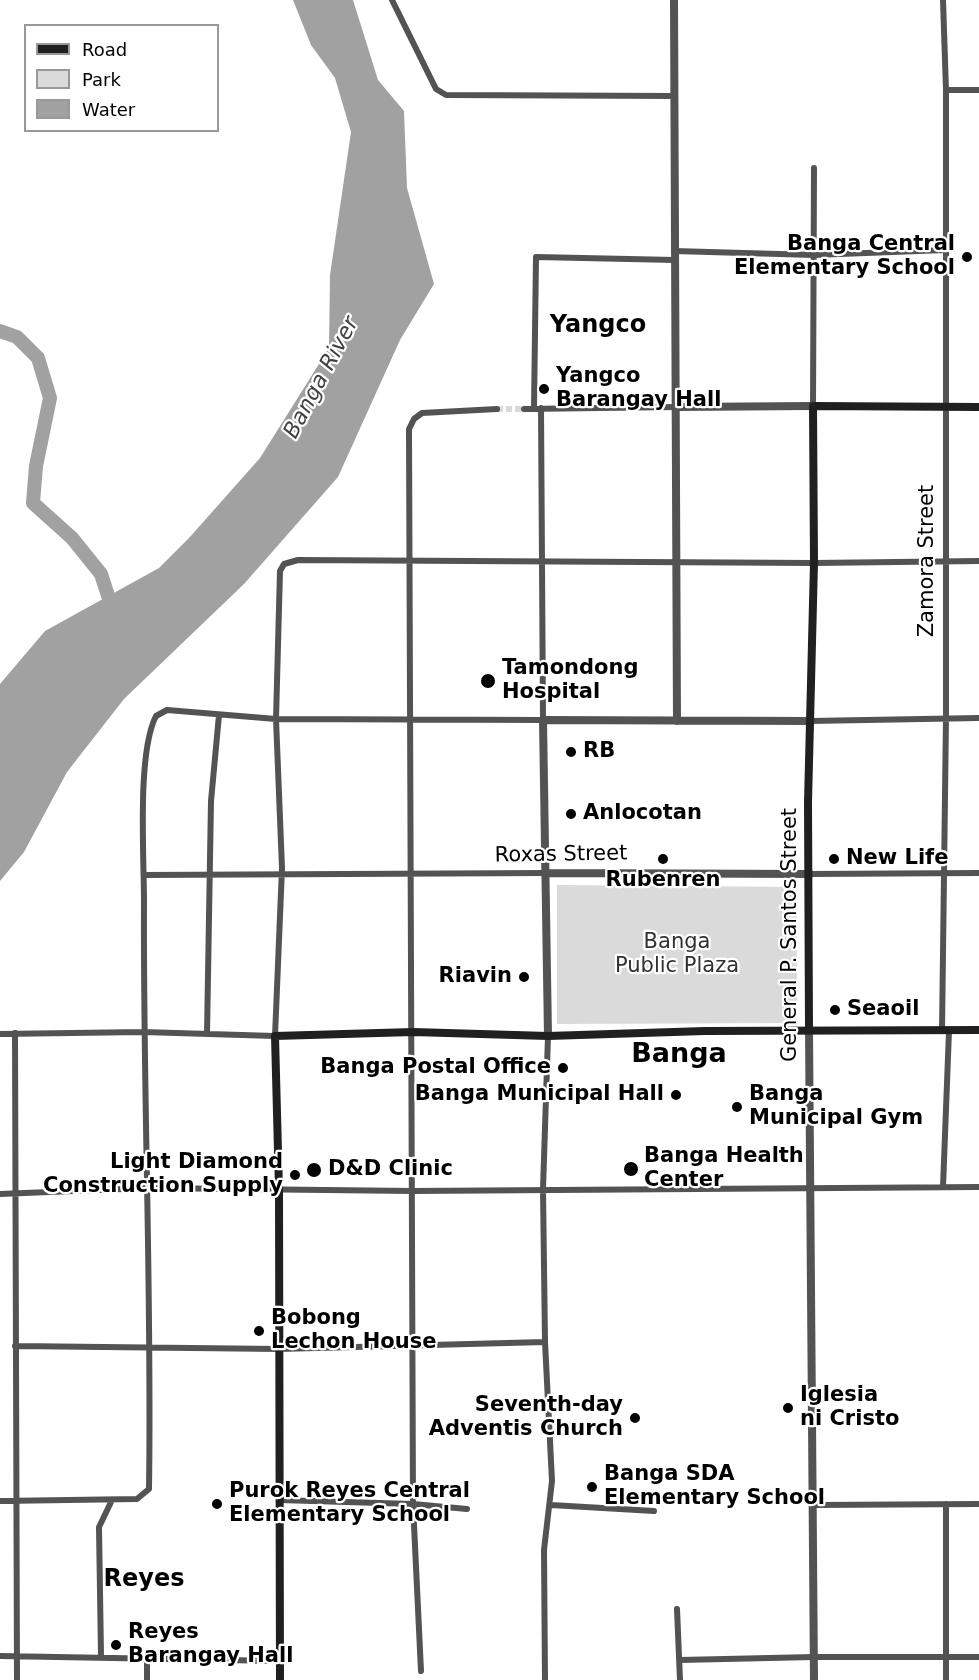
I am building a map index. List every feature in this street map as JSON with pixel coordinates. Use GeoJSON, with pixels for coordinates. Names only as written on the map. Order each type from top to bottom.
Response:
{"type":"FeatureCollection","features":[{"type":"Feature","properties":{"kind":"main road"},"geometry":{"type":"LineString","coordinates":[[813,406],[979,406]]}},
{"type":"Feature","properties":{"kind":"main road","name":"General P. Santos Street"},"geometry":{"type":"LineString","coordinates":[[809,1029],[810,721],[814,563],[813,406]]}},
{"type":"Feature","properties":{"kind":"main road"},"geometry":{"type":"LineString","coordinates":[[280,1680],[279,1190],[275,1036],[413,1032],[548,1036],[809,1029],[979,1030]]}},
{"type":"Feature","properties":{"kind":"street"},"geometry":{"type":"LineString","coordinates":[[392,0],[436,89],[446,95],[673,96]]}},
{"type":"Feature","properties":{"kind":"street"},"geometry":{"type":"LineString","coordinates":[[674,0],[677,721]]}},
{"type":"Feature","properties":{"kind":"street","name":"Zamora Street"},"geometry":{"type":"LineString","coordinates":[[943,0],[946,90],[944,406],[946,717],[943,874],[946,1031],[943,1187]]}},
{"type":"Feature","properties":{"kind":"street"},"geometry":{"type":"LineString","coordinates":[[946,90],[979,90]]}},
{"type":"Feature","properties":{"kind":"street"},"geometry":{"type":"LineString","coordinates":[[524,409],[813,406],[814,168]]}},
{"type":"Feature","properties":{"kind":"street"},"geometry":{"type":"LineString","coordinates":[[674,251],[813,255],[945,250]]}},
{"type":"Feature","properties":{"kind":"street"},"geometry":{"type":"LineString","coordinates":[[545,1680],[544,1550],[551,1505],[552,1473],[544,1342],[543,1189],[548,1036],[536,256],[675,260]]}},
{"type":"Feature","properties":{"kind":"street"},"geometry":{"type":"LineString","coordinates":[[421,1671],[413,1504],[410,423],[417,415],[429,411],[497,409]]}},
{"type":"Feature","properties":{"kind":"street"},"geometry":{"type":"LineString","coordinates":[[0,1034],[143,1032],[275,1036],[280,875],[276,719],[282,566],[298,560],[814,563],[979,561]]}},
{"type":"Feature","properties":{"kind":"street"},"geometry":{"type":"LineString","coordinates":[[0,1500],[142,1498],[149,1489],[148,1188],[143,1032],[144,785],[153,720],[163,711],[276,719],[810,721],[979,718]]}},
{"type":"Feature","properties":{"kind":"street"},"geometry":{"type":"LineString","coordinates":[[207,1035],[211,801],[219,715]]}},
{"type":"Feature","properties":{"kind":"street","name":"Roxas Street"},"geometry":{"type":"LineString","coordinates":[[144,875],[979,873]]}},
{"type":"Feature","properties":{"kind":"street","name":"General P. Santos Street"},"geometry":{"type":"LineString","coordinates":[[809,1029],[814,1680]]}},
{"type":"Feature","properties":{"kind":"street"},"geometry":{"type":"LineString","coordinates":[[15,1033],[17,1680]]}},
{"type":"Feature","properties":{"kind":"street"},"geometry":{"type":"LineString","coordinates":[[0,1194],[15,1191],[148,1188],[413,1191],[979,1187]]}},
{"type":"Feature","properties":{"kind":"street"},"geometry":{"type":"LineString","coordinates":[[15,1346],[279,1349],[544,1342]]}},
{"type":"Feature","properties":{"kind":"street"},"geometry":{"type":"LineString","coordinates":[[100,1656],[99,1527],[112,1500]]}},
{"type":"Feature","properties":{"kind":"street"},"geometry":{"type":"LineString","coordinates":[[279,1500],[413,1504],[467,1509]]}},
{"type":"Feature","properties":{"kind":"street"},"geometry":{"type":"LineString","coordinates":[[945,1680],[946,1504]]}},
{"type":"Feature","properties":{"kind":"street"},"geometry":{"type":"LineString","coordinates":[[814,1505],[979,1504]]}},
{"type":"Feature","properties":{"kind":"street"},"geometry":{"type":"LineString","coordinates":[[551,1505],[654,1510]]}},
{"type":"Feature","properties":{"kind":"street"},"geometry":{"type":"LineString","coordinates":[[677,1609],[680,1680]]}},
{"type":"Feature","properties":{"kind":"street"},"geometry":{"type":"LineString","coordinates":[[0,1656],[280,1661]]}},
{"type":"Feature","properties":{"kind":"street"},"geometry":{"type":"LineString","coordinates":[[147,1657],[147,1680]]}},
{"type":"Feature","properties":{"kind":"street"},"geometry":{"type":"LineString","coordinates":[[680,1660],[979,1657]]}},
{"type":"Feature","properties":{"kind":"green space","name":"Banga Public Plaza"},"geometry":{"type":"Polygon","coordinates":[[[557,885],[797,887],[797,1023],[557,1024],[557,885]]]}},
{"type":"Feature","properties":{"kind":"water","name":"Banga River"},"geometry":{"type":"Polygon","coordinates":[[[293,0],[353,0],[378,80],[404,111],[407,188],[434,284],[400,340],[338,477],[244,584],[124,699],[67,772],[24,852],[0,881],[0,684],[45,631],[159,568],[189,538],[260,458],[329,348],[330,275],[351,132],[335,78],[311,45],[293,0]]]}},
{"type":"Feature","properties":{"kind":"waterway"},"geometry":{"type":"LineString","coordinates":[[0,331],[17,337],[38,358],[50,398],[36,466],[33,503],[72,538],[101,574],[114,614]]}},
{"type":"Feature","properties":{"kind":"tunnel"},"geometry":{"type":"LineString","coordinates":[[497,409],[524,409]]}},
{"type":"Feature","properties":{"kind":"place","name":"Banga Central Elementary School"},"geometry":{"type":"Point","coordinates":[967,257]}},
{"type":"Feature","properties":{"kind":"place","name":"Yangco Barangay Hall"},"geometry":{"type":"Point","coordinates":[544,389]}},
{"type":"Feature","properties":{"kind":"place","name":"Tamondong Hospital"},"geometry":{"type":"Point","coordinates":[488,681]}},
{"type":"Feature","properties":{"kind":"place","name":"RB"},"geometry":{"type":"Point","coordinates":[571,752]}},
{"type":"Feature","properties":{"kind":"place","name":"Anlocotan"},"geometry":{"type":"Point","coordinates":[571,814]}},
{"type":"Feature","properties":{"kind":"place","name":"Rubenren"},"geometry":{"type":"Point","coordinates":[663,859]}},
{"type":"Feature","properties":{"kind":"place","name":"New Life"},"geometry":{"type":"Point","coordinates":[834,859]}},
{"type":"Feature","properties":{"kind":"place","name":"Riavin"},"geometry":{"type":"Point","coordinates":[524,977]}},
{"type":"Feature","properties":{"kind":"place","name":"Seaoil"},"geometry":{"type":"Point","coordinates":[835,1010]}},
{"type":"Feature","properties":{"kind":"place","name":"Banga Postal Office"},"geometry":{"type":"Point","coordinates":[563,1068]}},
{"type":"Feature","properties":{"kind":"place","name":"Banga Municipal Hall"},"geometry":{"type":"Point","coordinates":[676,1095]}},
{"type":"Feature","properties":{"kind":"place","name":"Banga Municipal Gym"},"geometry":{"type":"Point","coordinates":[737,1107]}},
{"type":"Feature","properties":{"kind":"place","name":"Banga Health Center"},"geometry":{"type":"Point","coordinates":[631,1169]}},
{"type":"Feature","properties":{"kind":"place","name":"D&D Clinic"},"geometry":{"type":"Point","coordinates":[314,1170]}},
{"type":"Feature","properties":{"kind":"place","name":"Light Diamond Construction Supply"},"geometry":{"type":"Point","coordinates":[295,1175]}},
{"type":"Feature","properties":{"kind":"place","name":"Bobong Lechon House"},"geometry":{"type":"Point","coordinates":[259,1331]}},
{"type":"Feature","properties":{"kind":"place","name":"Iglesia ni Cristo"},"geometry":{"type":"Point","coordinates":[788,1408]}},
{"type":"Feature","properties":{"kind":"place","name":"Seventh-day Adventis Church"},"geometry":{"type":"Point","coordinates":[635,1418]}},
{"type":"Feature","properties":{"kind":"place","name":"Banga SDA Elementary School"},"geometry":{"type":"Point","coordinates":[592,1487]}},
{"type":"Feature","properties":{"kind":"place","name":"Purok Reyes Central Elementary School"},"geometry":{"type":"Point","coordinates":[217,1504]}},
{"type":"Feature","properties":{"kind":"place","name":"Reyes Barangay Hall"},"geometry":{"type":"Point","coordinates":[116,1645]}},
{"type":"Feature","properties":{"kind":"district","name":"Yangco"},"geometry":{"type":"Point","coordinates":[598,326]}},
{"type":"Feature","properties":{"kind":"district","name":"Banga"},"geometry":{"type":"Point","coordinates":[679,1055]}},
{"type":"Feature","properties":{"kind":"district","name":"Reyes"},"geometry":{"type":"Point","coordinates":[144,1580]}}]}
